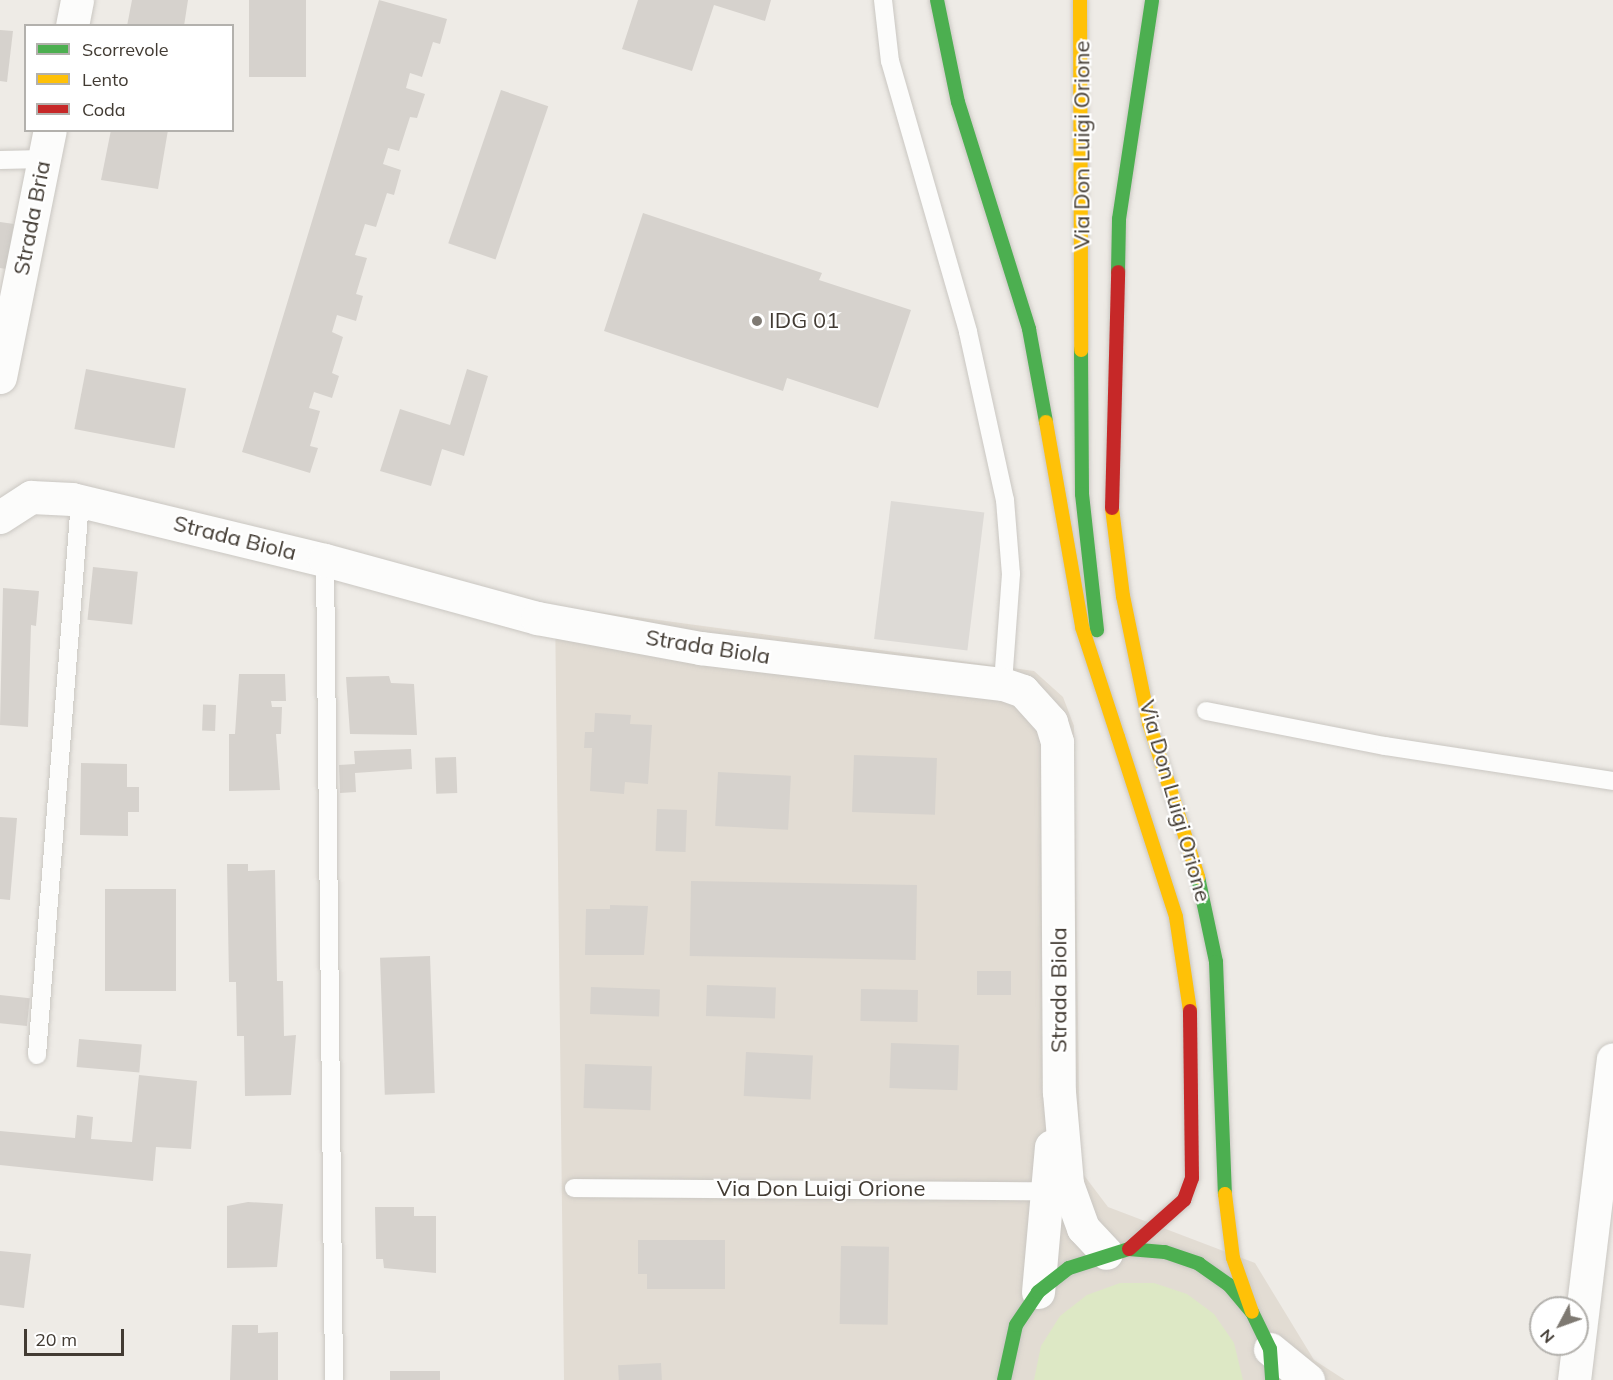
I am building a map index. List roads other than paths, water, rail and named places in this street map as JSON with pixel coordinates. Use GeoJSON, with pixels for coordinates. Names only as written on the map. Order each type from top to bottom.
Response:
{"type":"FeatureCollection","features":[{"type":"Feature","properties":{"kind":"main road"},"geometry":{"type":"LineString","coordinates":[[937,0],[958,102],[1029,329],[1082,627],[1118,737]]}},
{"type":"Feature","properties":{"kind":"main road","name":"Via Don Luigi Orione"},"geometry":{"type":"LineString","coordinates":[[1080,0],[1083,291],[1082,494],[1095,619],[1118,737],[1176,917],[1188,980],[1194,1079],[1192,1178],[1184,1200],[1117,1251]]}},
{"type":"Feature","properties":{"kind":"main road"},"geometry":{"type":"LineString","coordinates":[[1112,508],[1119,219],[1152,0]]}},
{"type":"Feature","properties":{"kind":"main road","name":"Via Don Luigi Orione"},"geometry":{"type":"LineString","coordinates":[[1083,291],[1123,596],[1149,723],[1205,900],[1215,952],[1222,1016],[1226,1210],[1233,1258],[1252,1312]]}},
{"type":"Feature","properties":{"kind":"main road"},"geometry":{"type":"LineString","coordinates":[[1004,1380],[1016,1325],[1038,1292],[1069,1268],[1117,1251],[1165,1252],[1199,1264],[1228,1285],[1252,1312],[1271,1365]]}},
{"type":"Feature","properties":{"kind":"street"},"geometry":{"type":"LineString","coordinates":[[72,24],[77,0]]}},
{"type":"Feature","properties":{"kind":"street","name":"Strada Bria"},"geometry":{"type":"LineString","coordinates":[[0,377],[47,145]]}},
{"type":"Feature","properties":{"kind":"street","name":"Strada Biola"},"geometry":{"type":"LineString","coordinates":[[1,511],[31,497],[80,501],[325,560],[537,618],[665,642],[1003,684],[1039,704],[1058,742],[1059,1092],[1056,1191],[1038,1292]]}},
{"type":"Feature","properties":{"kind":"street"},"geometry":{"type":"LineString","coordinates":[[1574,1380],[1613,1059]]}},
{"type":"Feature","properties":{"kind":"street","name":"Strada Biola"},"geometry":{"type":"LineString","coordinates":[[1056,1191],[1083,1228],[1117,1251]]}},
{"type":"Feature","properties":{"kind":"street"},"geometry":{"type":"LineString","coordinates":[[1271,1365],[1308,1380]]}},
{"type":"Feature","properties":{"kind":"lane"},"geometry":{"type":"LineString","coordinates":[[883,0],[890,61],[968,332],[1005,500],[1011,574],[1003,684]]}},
{"type":"Feature","properties":{"kind":"lane"},"geometry":{"type":"LineString","coordinates":[[0,160],[47,145]]}},
{"type":"Feature","properties":{"kind":"lane"},"geometry":{"type":"LineString","coordinates":[[38,1055],[80,501]]}},
{"type":"Feature","properties":{"kind":"lane"},"geometry":{"type":"LineString","coordinates":[[325,560],[334,1380]]}},
{"type":"Feature","properties":{"kind":"lane"},"geometry":{"type":"LineString","coordinates":[[1206,711],[1385,746],[1613,781]]}},
{"type":"Feature","properties":{"kind":"lane","name":"Via Don Luigi Orione"},"geometry":{"type":"LineString","coordinates":[[574,1188],[1056,1191]]}},
{"type":"Feature","properties":{"kind":"place","name":"IDG 01"},"geometry":{"type":"Point","coordinates":[757,321]}}]}
